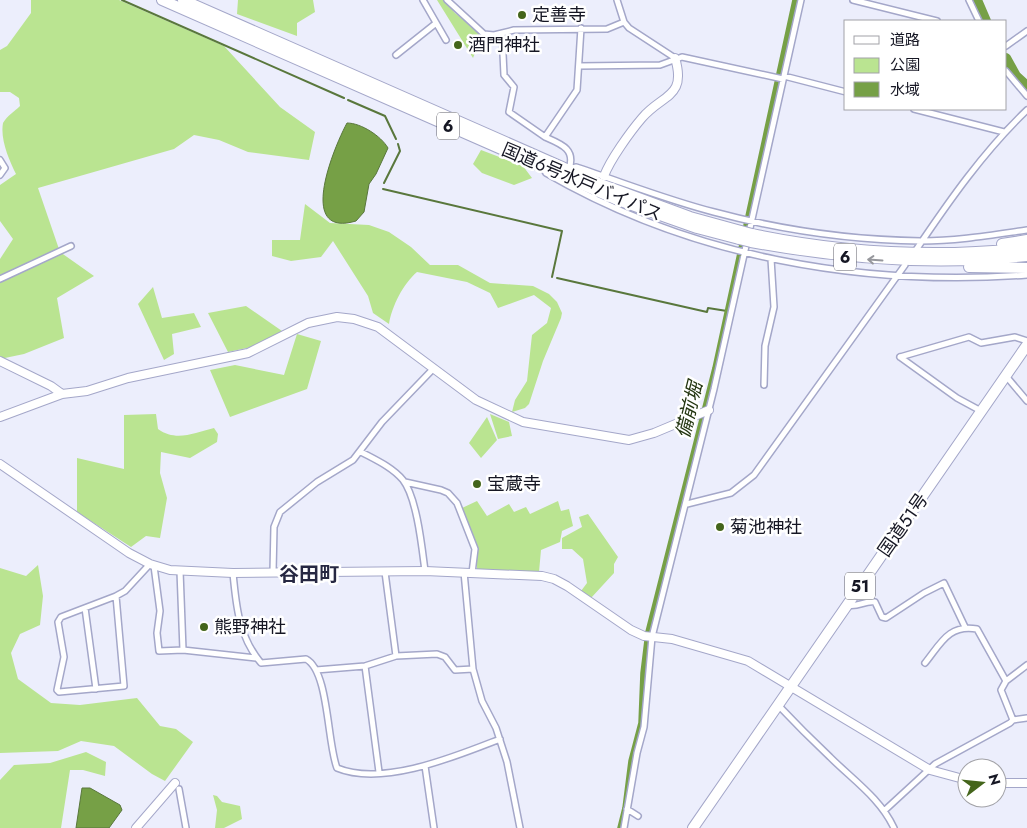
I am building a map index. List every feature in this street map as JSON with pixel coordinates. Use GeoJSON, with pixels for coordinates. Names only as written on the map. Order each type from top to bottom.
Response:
{"type":"FeatureCollection","features":[{"type":"Feature","properties":{"kind":"highway","name":"国道6号水戸バイパス"},"geometry":{"type":"LineString","coordinates":[[162,0],[648,212],[752,238],[839,256],[941,262],[1027,256]]}},
{"type":"Feature","properties":{"kind":"highway","name":"国道6号水戸バイパス"},"geometry":{"type":"LineString","coordinates":[[183,0],[569,169],[648,202],[740,235]]}},
{"type":"Feature","properties":{"kind":"highway","name":"国道6号水戸バイパス"},"geometry":{"type":"LineString","coordinates":[[752,238],[831,247],[920,252],[1027,248]]}},
{"type":"Feature","properties":{"kind":"highway"},"geometry":{"type":"LineString","coordinates":[[920,252],[968,250],[1027,240]]}},
{"type":"Feature","properties":{"kind":"highway"},"geometry":{"type":"LineString","coordinates":[[941,262],[960,266],[1027,268]]}},
{"type":"Feature","properties":{"kind":"highway","name":"国道51号"},"geometry":{"type":"LineString","coordinates":[[693,828],[1027,343]]}},
{"type":"Feature","properties":{"kind":"street"},"geometry":{"type":"LineString","coordinates":[[423,0],[435,24],[446,40]]}},
{"type":"Feature","properties":{"kind":"street"},"geometry":{"type":"LineString","coordinates":[[447,0],[484,34],[514,30],[611,28],[624,22]]}},
{"type":"Feature","properties":{"kind":"street"},"geometry":{"type":"LineString","coordinates":[[604,176],[612,160],[642,118],[674,92],[680,76],[675,58],[648,42],[624,22],[617,0]]}},
{"type":"Feature","properties":{"kind":"street"},"geometry":{"type":"LineString","coordinates":[[624,828],[633,771],[646,711],[649,636],[686,504],[748,220],[801,0]]}},
{"type":"Feature","properties":{"kind":"street"},"geometry":{"type":"LineString","coordinates":[[853,0],[933,20]]}},
{"type":"Feature","properties":{"kind":"street"},"geometry":{"type":"LineString","coordinates":[[969,0],[979,20]]}},
{"type":"Feature","properties":{"kind":"street"},"geometry":{"type":"LineString","coordinates":[[396,55],[435,24]]}},
{"type":"Feature","properties":{"kind":"street"},"geometry":{"type":"LineString","coordinates":[[545,137],[575,96],[578,86],[581,28]]}},
{"type":"Feature","properties":{"kind":"street"},"geometry":{"type":"LineString","coordinates":[[1007,45],[1027,31]]}},
{"type":"Feature","properties":{"kind":"street"},"geometry":{"type":"LineString","coordinates":[[502,33],[504,75],[514,87],[509,112],[545,137],[566,146],[571,162],[569,169]]}},
{"type":"Feature","properties":{"kind":"street"},"geometry":{"type":"LineString","coordinates":[[579,66],[660,65],[682,57],[844,92]]}},
{"type":"Feature","properties":{"kind":"street"},"geometry":{"type":"LineString","coordinates":[[1007,72],[1027,96]]}},
{"type":"Feature","properties":{"kind":"street"},"geometry":{"type":"LineString","coordinates":[[918,110],[1004,132]]}},
{"type":"Feature","properties":{"kind":"street"},"geometry":{"type":"LineString","coordinates":[[920,252],[922,241],[1004,132],[1027,110]]}},
{"type":"Feature","properties":{"kind":"street"},"geometry":{"type":"LineString","coordinates":[[515,155],[557,180],[626,213],[672,231],[741,252],[821,267],[899,274],[972,278],[1027,275]]}},
{"type":"Feature","properties":{"kind":"street"},"geometry":{"type":"LineString","coordinates":[[0,160],[5,168],[0,175]]}},
{"type":"Feature","properties":{"kind":"street"},"geometry":{"type":"LineString","coordinates":[[569,169],[576,167],[678,202],[748,220],[852,237],[922,241],[966,239],[1027,230]]}},
{"type":"Feature","properties":{"kind":"street"},"geometry":{"type":"LineString","coordinates":[[0,279],[71,246]]}},
{"type":"Feature","properties":{"kind":"street"},"geometry":{"type":"LineString","coordinates":[[764,385],[765,346],[774,306],[771,259]]}},
{"type":"Feature","properties":{"kind":"street"},"geometry":{"type":"LineString","coordinates":[[686,504],[731,494],[754,475],[905,265]]}},
{"type":"Feature","properties":{"kind":"street"},"geometry":{"type":"LineString","coordinates":[[0,417],[62,394],[87,391],[128,378],[248,353],[308,323],[338,317],[354,318],[378,327],[476,400],[513,419],[611,439],[629,440],[647,436],[705,411]]}},
{"type":"Feature","properties":{"kind":"street"},"geometry":{"type":"LineString","coordinates":[[981,411],[957,398],[900,357],[969,337],[981,343],[1015,337],[1027,343]]}},
{"type":"Feature","properties":{"kind":"street"},"geometry":{"type":"LineString","coordinates":[[0,360],[51,386],[62,394]]}},
{"type":"Feature","properties":{"kind":"street"},"geometry":{"type":"LineString","coordinates":[[273,572],[274,528],[277,516],[317,482],[353,460],[361,452],[382,422],[433,369]]}},
{"type":"Feature","properties":{"kind":"street"},"geometry":{"type":"LineString","coordinates":[[1006,376],[1027,402]]}},
{"type":"Feature","properties":{"kind":"street"},"geometry":{"type":"LineString","coordinates":[[361,452],[392,469],[405,482],[417,517],[425,571]]}},
{"type":"Feature","properties":{"kind":"street"},"geometry":{"type":"LineString","coordinates":[[0,464],[129,554],[152,565],[180,571],[233,573],[425,571],[527,574],[554,579],[631,630],[649,636],[690,644],[748,661],[791,685],[930,770],[957,777]]}},
{"type":"Feature","properties":{"kind":"street"},"geometry":{"type":"LineString","coordinates":[[405,482],[441,490],[452,497],[463,518],[475,549],[468,572],[473,669],[482,701],[500,739],[516,800],[520,828]]}},
{"type":"Feature","properties":{"kind":"street"},"geometry":{"type":"LineString","coordinates":[[116,596],[124,686],[59,692],[57,690],[64,657],[58,622],[61,617],[125,591],[152,565]]}},
{"type":"Feature","properties":{"kind":"street"},"geometry":{"type":"LineString","coordinates":[[152,565],[160,612],[157,633],[159,651],[184,650],[256,658]]}},
{"type":"Feature","properties":{"kind":"street"},"geometry":{"type":"LineString","coordinates":[[180,571],[184,650]]}},
{"type":"Feature","properties":{"kind":"street"},"geometry":{"type":"LineString","coordinates":[[385,572],[396,656]]}},
{"type":"Feature","properties":{"kind":"street"},"geometry":{"type":"LineString","coordinates":[[233,573],[236,606],[242,628],[256,658],[261,663],[306,659],[311,662],[316,670],[324,694],[332,752],[337,768],[357,774],[406,771],[500,739]]}},
{"type":"Feature","properties":{"kind":"street"},"geometry":{"type":"LineString","coordinates":[[847,605],[858,607],[871,601],[875,602],[882,616],[886,618],[924,593],[944,583],[965,627]]}},
{"type":"Feature","properties":{"kind":"street"},"geometry":{"type":"LineString","coordinates":[[85,608],[96,689]]}},
{"type":"Feature","properties":{"kind":"street"},"geometry":{"type":"LineString","coordinates":[[925,663],[949,633],[965,627],[977,629],[1006,681]]}},
{"type":"Feature","properties":{"kind":"street"},"geometry":{"type":"LineString","coordinates":[[316,670],[365,666],[396,656],[442,654],[455,670],[473,669]]}},
{"type":"Feature","properties":{"kind":"street"},"geometry":{"type":"LineString","coordinates":[[1013,720],[1001,690],[1006,681],[1027,665]]}},
{"type":"Feature","properties":{"kind":"street"},"geometry":{"type":"LineString","coordinates":[[365,666],[379,772]]}},
{"type":"Feature","properties":{"kind":"street"},"geometry":{"type":"LineString","coordinates":[[778,705],[885,810],[894,828]]}},
{"type":"Feature","properties":{"kind":"street"},"geometry":{"type":"LineString","coordinates":[[885,810],[935,764],[1013,720],[1027,718]]}},
{"type":"Feature","properties":{"kind":"street"},"geometry":{"type":"LineString","coordinates":[[425,766],[434,828]]}},
{"type":"Feature","properties":{"kind":"street"},"geometry":{"type":"LineString","coordinates":[[1007,783],[1027,783]]}},
{"type":"Feature","properties":{"kind":"street"},"geometry":{"type":"LineString","coordinates":[[136,828],[177,786]]}},
{"type":"Feature","properties":{"kind":"street"},"geometry":{"type":"LineString","coordinates":[[177,786],[186,828]]}},
{"type":"Feature","properties":{"kind":"street"},"geometry":{"type":"LineString","coordinates":[[628,810],[638,816]]}},
{"type":"Feature","properties":{"kind":"green space"},"geometry":{"type":"Polygon","coordinates":[[[31,0],[119,0],[224,46],[280,107],[315,132],[309,160],[248,152],[219,140],[194,135],[174,149],[38,188],[60,252],[94,276],[57,298],[64,338],[24,354],[0,359],[0,259],[13,239],[0,221],[0,185],[16,174],[6,149],[2,129],[5,120],[20,106],[19,98],[10,92],[0,92],[0,50],[7,46],[31,13],[31,0]]]}},
{"type":"Feature","properties":{"kind":"green space"},"geometry":{"type":"Polygon","coordinates":[[[238,0],[313,0],[315,12],[297,23],[297,36],[237,14],[238,0]]]}},
{"type":"Feature","properties":{"kind":"green space"},"geometry":{"type":"Polygon","coordinates":[[[437,0],[444,0],[455,13],[480,33],[481,38],[473,58],[437,0]]]}},
{"type":"Feature","properties":{"kind":"green space"},"geometry":{"type":"Polygon","coordinates":[[[481,150],[523,166],[532,178],[514,185],[482,173],[473,164],[481,150]]]}},
{"type":"Feature","properties":{"kind":"green space"},"geometry":{"type":"Polygon","coordinates":[[[305,204],[330,223],[369,225],[389,232],[411,247],[430,265],[458,265],[490,283],[533,286],[549,294],[557,302],[562,313],[529,404],[525,408],[512,412],[515,400],[527,381],[532,335],[547,323],[551,308],[534,295],[498,308],[490,293],[467,282],[417,272],[399,296],[389,324],[373,313],[368,296],[333,241],[321,257],[291,261],[272,256],[272,240],[300,240],[305,204]]]}},
{"type":"Feature","properties":{"kind":"green space"},"geometry":{"type":"Polygon","coordinates":[[[153,287],[162,318],[194,313],[201,327],[172,334],[174,354],[164,360],[138,304],[153,287]]]}},
{"type":"Feature","properties":{"kind":"green space"},"geometry":{"type":"Polygon","coordinates":[[[246,306],[282,331],[260,345],[228,352],[208,313],[246,306]]]}},
{"type":"Feature","properties":{"kind":"green space"},"geometry":{"type":"Polygon","coordinates":[[[297,334],[321,341],[307,389],[230,417],[210,370],[235,365],[284,375],[297,334]]]}},
{"type":"Feature","properties":{"kind":"green space"},"geometry":{"type":"Polygon","coordinates":[[[156,414],[158,429],[165,433],[178,436],[214,428],[218,434],[217,442],[190,458],[161,452],[160,473],[167,498],[160,538],[146,536],[131,547],[77,512],[77,458],[124,469],[124,415],[156,414]]]}},
{"type":"Feature","properties":{"kind":"green space"},"geometry":{"type":"Polygon","coordinates":[[[490,414],[509,422],[512,436],[498,439],[490,414]]]}},
{"type":"Feature","properties":{"kind":"green space"},"geometry":{"type":"Polygon","coordinates":[[[487,417],[497,440],[481,458],[469,443],[487,417]]]}},
{"type":"Feature","properties":{"kind":"green space"},"geometry":{"type":"Polygon","coordinates":[[[477,501],[487,516],[509,504],[514,512],[526,507],[530,514],[558,501],[561,511],[569,509],[573,526],[562,531],[560,542],[541,550],[539,572],[477,569],[477,548],[462,508],[477,501]]]}},
{"type":"Feature","properties":{"kind":"green space"},"geometry":{"type":"Polygon","coordinates":[[[588,514],[618,557],[614,564],[614,573],[591,598],[581,591],[587,583],[583,559],[572,549],[562,549],[562,538],[582,527],[579,517],[588,514]]]}},
{"type":"Feature","properties":{"kind":"green space"},"geometry":{"type":"Polygon","coordinates":[[[38,565],[43,596],[40,625],[20,634],[11,653],[18,679],[51,703],[80,705],[137,698],[160,726],[176,729],[193,742],[165,781],[152,774],[114,746],[81,741],[58,751],[0,753],[0,568],[26,576],[38,565]]]}},
{"type":"Feature","properties":{"kind":"green space"},"geometry":{"type":"Polygon","coordinates":[[[86,752],[106,762],[105,776],[83,770],[70,770],[61,828],[0,828],[0,780],[14,765],[50,763],[86,752]]]}},
{"type":"Feature","properties":{"kind":"green space"},"geometry":{"type":"Polygon","coordinates":[[[213,795],[217,796],[222,802],[240,806],[242,819],[224,828],[215,828],[217,810],[213,795]]]}},
{"type":"Feature","properties":{"kind":"water"},"geometry":{"type":"Polygon","coordinates":[[[347,123],[358,125],[370,131],[381,139],[388,148],[376,174],[369,184],[364,212],[356,221],[338,223],[327,216],[323,204],[324,187],[328,168],[347,123]]]}},
{"type":"Feature","properties":{"kind":"water"},"geometry":{"type":"Polygon","coordinates":[[[82,788],[90,788],[120,805],[122,810],[109,828],[76,828],[82,788]]]}},
{"type":"Feature","properties":{"kind":"waterway"},"geometry":{"type":"LineString","coordinates":[[122,0],[344,98]]}},
{"type":"Feature","properties":{"kind":"waterway","name":"備前堀"},"geometry":{"type":"LineString","coordinates":[[620,828],[625,808],[631,761],[641,723],[643,673],[648,632],[715,368],[795,0]]}},
{"type":"Feature","properties":{"kind":"waterway"},"geometry":{"type":"LineString","coordinates":[[977,0],[986,20]]}},
{"type":"Feature","properties":{"kind":"waterway"},"geometry":{"type":"LineString","coordinates":[[1007,60],[1016,76],[1027,86]]}},
{"type":"Feature","properties":{"kind":"waterway"},"geometry":{"type":"LineString","coordinates":[[348,100],[385,116],[396,139]]}},
{"type":"Feature","properties":{"kind":"waterway"},"geometry":{"type":"LineString","coordinates":[[384,183],[400,151],[398,144]]}},
{"type":"Feature","properties":{"kind":"waterway"},"geometry":{"type":"LineString","coordinates":[[383,189],[562,231],[552,277]]}},
{"type":"Feature","properties":{"kind":"waterway"},"geometry":{"type":"LineString","coordinates":[[557,278],[707,312],[708,308],[727,311]]}},
{"type":"Feature","properties":{"kind":"place","name":"定善寺"},"geometry":{"type":"Point","coordinates":[522,15]}},
{"type":"Feature","properties":{"kind":"place","name":"酒門神社"},"geometry":{"type":"Point","coordinates":[458,45]}},
{"type":"Feature","properties":{"kind":"place","name":"宝蔵寺"},"geometry":{"type":"Point","coordinates":[477,484]}},
{"type":"Feature","properties":{"kind":"place","name":"菊池神社"},"geometry":{"type":"Point","coordinates":[720,527]}},
{"type":"Feature","properties":{"kind":"place","name":"熊野神社"},"geometry":{"type":"Point","coordinates":[204,627]}},
{"type":"Feature","properties":{"kind":"district","name":"谷田町"},"geometry":{"type":"Point","coordinates":[309,574]}}]}
